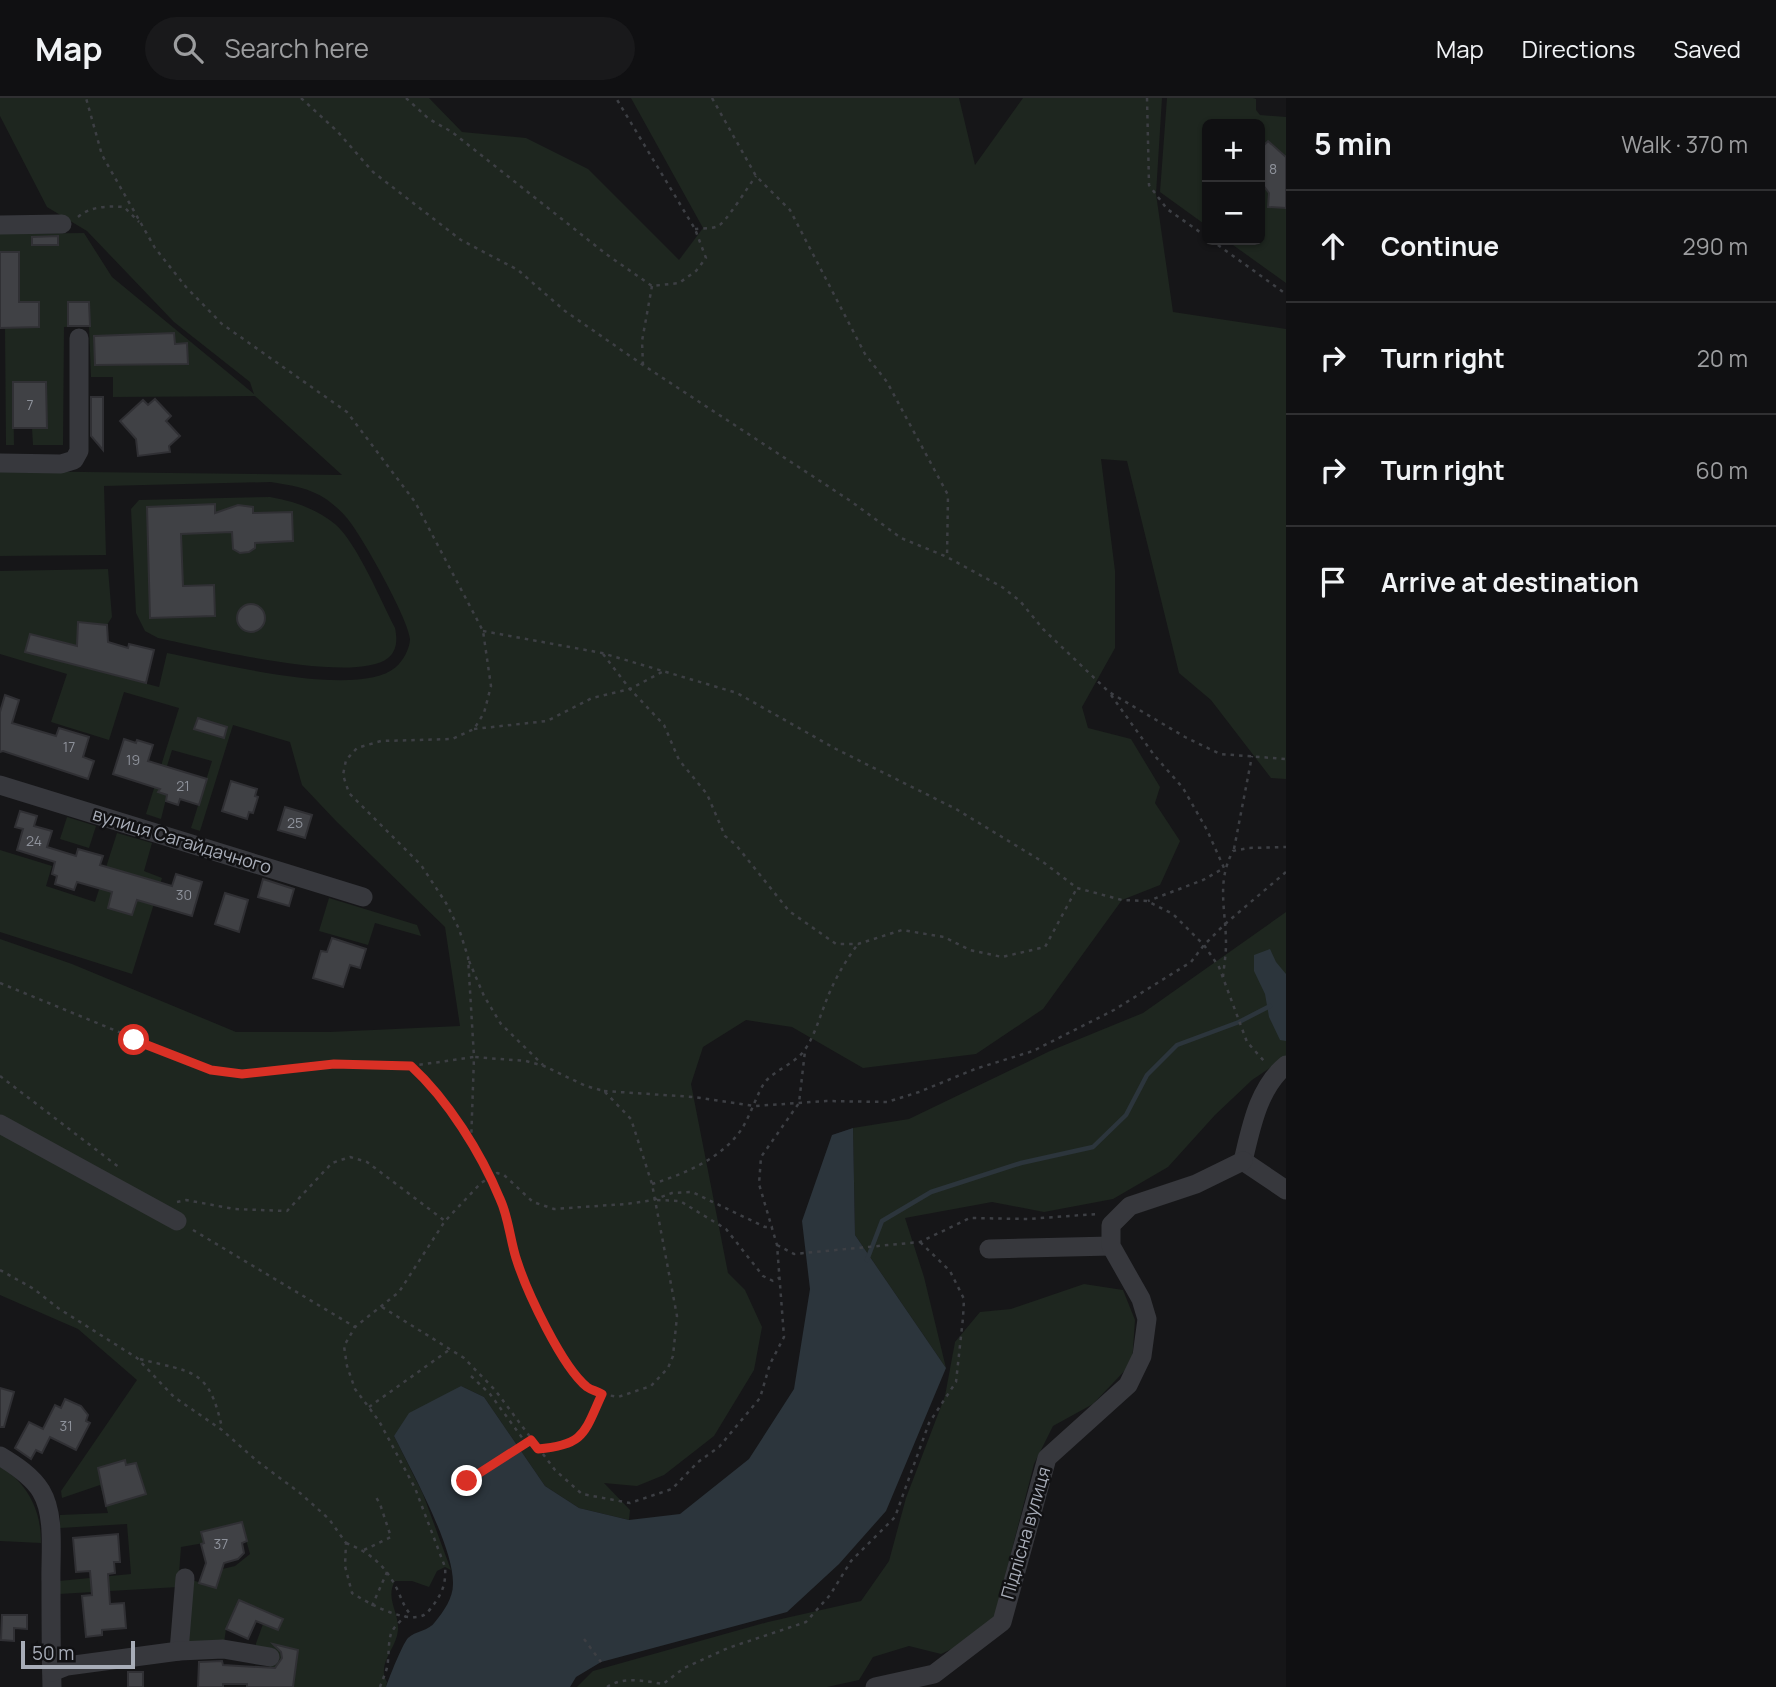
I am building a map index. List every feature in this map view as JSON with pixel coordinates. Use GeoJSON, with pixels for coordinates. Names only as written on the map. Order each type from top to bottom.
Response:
{"type":"FeatureCollection","features":[{"type":"Feature","properties":{"kind":"street"},"geometry":{"type":"LineString","coordinates":[[0,225],[62,224]]}},
{"type":"Feature","properties":{"kind":"street"},"geometry":{"type":"LineString","coordinates":[[0,463],[61,464],[74,460],[79,451],[79,338]]}},
{"type":"Feature","properties":{"kind":"street","name":"вулиця Сагайдачного"},"geometry":{"type":"LineString","coordinates":[[0,785],[363,897]]}},
{"type":"Feature","properties":{"kind":"street"},"geometry":{"type":"LineString","coordinates":[[1243,1161],[1254,1116],[1280,1070]]}},
{"type":"Feature","properties":{"kind":"street"},"geometry":{"type":"LineString","coordinates":[[0,1124],[177,1221]]}},
{"type":"Feature","properties":{"kind":"street"},"geometry":{"type":"LineString","coordinates":[[1243,1161],[1286,1190]]}},
{"type":"Feature","properties":{"kind":"street"},"geometry":{"type":"LineString","coordinates":[[989,1249],[1111,1246],[1111,1225],[1130,1206],[1196,1184],[1243,1161]]}},
{"type":"Feature","properties":{"kind":"street","name":"Підлісна вулиця"},"geometry":{"type":"LineString","coordinates":[[875,1687],[933,1674],[1002,1622],[1047,1458],[1128,1385],[1142,1356],[1147,1319],[1141,1299],[1111,1246]]}},
{"type":"Feature","properties":{"kind":"street"},"geometry":{"type":"LineString","coordinates":[[0,1456],[30,1477],[41,1490],[46,1502],[50,1530],[52,1679]]}},
{"type":"Feature","properties":{"kind":"street"},"geometry":{"type":"LineString","coordinates":[[179,1651],[185,1578]]}},
{"type":"Feature","properties":{"kind":"street"},"geometry":{"type":"LineString","coordinates":[[52,1679],[67,1666],[179,1651],[223,1648],[270,1657]]}},
{"type":"Feature","properties":{"kind":"path"},"geometry":{"type":"LineString","coordinates":[[86,98],[102,155],[155,248],[186,287],[222,324],[347,412],[415,502],[483,631],[491,686],[484,713],[474,729]]}},
{"type":"Feature","properties":{"kind":"path"},"geometry":{"type":"LineString","coordinates":[[301,98],[337,131],[373,172],[461,240],[518,270],[565,311],[852,502],[901,538],[947,557],[1002,587],[1020,601],[1043,629],[1109,692],[1154,755],[1183,788],[1207,830],[1224,868],[1226,945],[1223,978]]}},
{"type":"Feature","properties":{"kind":"path"},"geometry":{"type":"LineString","coordinates":[[406,98],[429,119],[452,132],[606,254],[652,286],[679,284],[696,271],[706,258],[695,229],[616,98]]}},
{"type":"Feature","properties":{"kind":"path"},"geometry":{"type":"LineString","coordinates":[[712,98],[756,176],[790,210],[865,354],[887,382],[948,495],[947,557]]}},
{"type":"Feature","properties":{"kind":"path"},"geometry":{"type":"LineString","coordinates":[[1147,98],[1149,185],[1167,209],[1202,234]]}},
{"type":"Feature","properties":{"kind":"path"},"geometry":{"type":"LineString","coordinates":[[695,229],[719,226],[727,219],[756,176]]}},
{"type":"Feature","properties":{"kind":"path"},"geometry":{"type":"LineString","coordinates":[[62,224],[89,210],[104,206],[124,207],[141,225]]}},
{"type":"Feature","properties":{"kind":"path"},"geometry":{"type":"LineString","coordinates":[[1217,245],[1286,294]]}},
{"type":"Feature","properties":{"kind":"path"},"geometry":{"type":"LineString","coordinates":[[643,365],[642,341],[652,286]]}},
{"type":"Feature","properties":{"kind":"path"},"geometry":{"type":"LineString","coordinates":[[483,631],[602,653],[737,693],[836,749],[956,809],[1043,862],[1077,888],[1122,900],[1147,901],[1203,880],[1224,868],[1233,851],[1252,756]]}},
{"type":"Feature","properties":{"kind":"path"},"geometry":{"type":"LineString","coordinates":[[602,653],[630,689],[664,725],[680,760],[707,794],[724,836],[736,845],[789,911],[836,944],[858,944],[902,930],[944,937],[970,950],[1002,957],[1045,947],[1077,888]]}},
{"type":"Feature","properties":{"kind":"path"},"geometry":{"type":"LineString","coordinates":[[544,1066],[501,1024],[484,996],[459,929],[446,903],[421,864],[349,793],[344,775],[346,760],[357,748],[381,741],[452,739],[474,729],[547,721],[592,698],[630,689],[663,671]]}},
{"type":"Feature","properties":{"kind":"path"},"geometry":{"type":"LineString","coordinates":[[1109,692],[1185,737],[1220,754],[1286,759]]}},
{"type":"Feature","properties":{"kind":"path"},"geometry":{"type":"LineString","coordinates":[[1233,851],[1286,847]]}},
{"type":"Feature","properties":{"kind":"path"},"geometry":{"type":"LineString","coordinates":[[0,984],[211,1070],[242,1074],[334,1064],[411,1066],[474,1057],[526,1061],[604,1091],[694,1097],[755,1107],[826,1101],[887,1102],[1033,1051],[1114,1010],[1191,962],[1225,924],[1286,872]]}},
{"type":"Feature","properties":{"kind":"path"},"geometry":{"type":"LineString","coordinates":[[1147,901],[1173,914],[1204,945],[1219,967],[1247,1042],[1280,1070]]}},
{"type":"Feature","properties":{"kind":"path"},"geometry":{"type":"LineString","coordinates":[[382,1307],[464,1358],[495,1390],[555,1470],[582,1494],[630,1503],[672,1489],[698,1462],[719,1447],[760,1398],[783,1337],[777,1245],[759,1184],[761,1157],[799,1103],[805,1051],[843,964],[858,944]]}},
{"type":"Feature","properties":{"kind":"path"},"geometry":{"type":"LineString","coordinates":[[468,957],[474,1057],[471,1144]]}},
{"type":"Feature","properties":{"kind":"path"},"geometry":{"type":"LineString","coordinates":[[652,1184],[688,1172],[722,1149],[740,1131],[755,1107],[764,1083],[805,1051]]}},
{"type":"Feature","properties":{"kind":"path"},"geometry":{"type":"LineString","coordinates":[[411,1066],[431,1085],[490,1177],[502,1203],[517,1262],[557,1346],[587,1387],[602,1394],[618,1396],[651,1386],[668,1368],[673,1356],[677,1316],[652,1184],[631,1119],[604,1091]]}},
{"type":"Feature","properties":{"kind":"path"},"geometry":{"type":"LineString","coordinates":[[0,1076],[128,1174]]}},
{"type":"Feature","properties":{"kind":"path"},"geometry":{"type":"LineString","coordinates":[[153,1207],[186,1200],[234,1209],[287,1211],[332,1163],[350,1157],[367,1162],[445,1221]]}},
{"type":"Feature","properties":{"kind":"path"},"geometry":{"type":"LineString","coordinates":[[346,1543],[345,1566],[352,1593],[372,1606],[409,1616],[424,1615],[442,1593],[446,1567],[415,1488],[379,1421],[355,1389],[344,1346],[355,1327],[398,1292],[445,1221],[481,1183],[496,1173],[504,1175],[533,1202],[554,1209],[626,1205],[672,1193],[692,1192],[765,1227],[773,1227]]}},
{"type":"Feature","properties":{"kind":"path"},"geometry":{"type":"LineString","coordinates":[[653,1200],[680,1201],[726,1229],[763,1276],[773,1280],[779,1278]]}},
{"type":"Feature","properties":{"kind":"path"},"geometry":{"type":"LineString","coordinates":[[777,1245],[794,1254],[920,1242],[970,1219],[1090,1216],[1103,1212]]}},
{"type":"Feature","properties":{"kind":"path"},"geometry":{"type":"LineString","coordinates":[[177,1221],[355,1327]]}},
{"type":"Feature","properties":{"kind":"path"},"geometry":{"type":"LineString","coordinates":[[607,1687],[613,1683],[633,1680],[663,1684],[684,1668],[727,1648],[806,1622],[830,1595],[851,1561],[895,1517],[929,1423],[956,1382],[963,1318],[964,1299],[950,1271],[920,1242]]}},
{"type":"Feature","properties":{"kind":"path"},"geometry":{"type":"LineString","coordinates":[[0,1270],[34,1289],[137,1358],[174,1397],[222,1430],[257,1461],[300,1493],[328,1519],[346,1543],[365,1550],[380,1562],[409,1616]]}},
{"type":"Feature","properties":{"kind":"path"},"geometry":{"type":"LineString","coordinates":[[369,1407],[449,1350]]}},
{"type":"Feature","properties":{"kind":"path"},"geometry":{"type":"LineString","coordinates":[[137,1358],[183,1368],[200,1378],[217,1405],[222,1430]]}},
{"type":"Feature","properties":{"kind":"path"},"geometry":{"type":"LineString","coordinates":[[471,1376],[490,1394],[526,1443]]}},
{"type":"Feature","properties":{"kind":"path"},"geometry":{"type":"LineString","coordinates":[[538,1449],[563,1447],[583,1435],[602,1394]]}},
{"type":"Feature","properties":{"kind":"path"},"geometry":{"type":"LineString","coordinates":[[467,1481],[531,1440]]}},
{"type":"Feature","properties":{"kind":"path"},"geometry":{"type":"LineString","coordinates":[[365,1550],[391,1537],[374,1494]]}},
{"type":"Feature","properties":{"kind":"path"},"geometry":{"type":"LineString","coordinates":[[372,1606],[387,1572]]}},
{"type":"Feature","properties":{"kind":"path"},"geometry":{"type":"LineString","coordinates":[[380,1687],[388,1662],[391,1629],[409,1616]]}},
{"type":"Feature","properties":{"kind":"path"},"geometry":{"type":"LineString","coordinates":[[584,1639],[601,1662]]}},
{"type":"Feature","properties":{"kind":"shaded area"},"geometry":{"type":"Polygon","coordinates":[[[0,98],[429,98],[462,132],[526,138],[588,169],[679,260],[703,228],[631,98],[959,98],[975,165],[1023,98],[1162,98],[1156,194],[1173,312],[1286,329],[1286,779],[1271,778],[1211,700],[1179,673],[1127,461],[1101,459],[1115,571],[1115,648],[1082,707],[1088,728],[1131,739],[1160,787],[1155,803],[1180,841],[1160,885],[1122,900],[1043,1009],[976,1054],[863,1068],[792,1027],[746,1020],[703,1047],[691,1084],[728,1273],[745,1290],[762,1327],[754,1370],[714,1436],[664,1475],[637,1486],[604,1483],[630,1510],[629,1520],[579,1508],[545,1486],[484,1397],[461,1386],[394,1436],[423,1494],[451,1570],[445,1567],[437,1571],[429,1587],[412,1581],[395,1581],[391,1593],[398,1630],[385,1662],[386,1687],[268,1687],[270,1661],[254,1649],[263,1624],[239,1601],[226,1629],[224,1643],[186,1642],[192,1580],[216,1588],[210,1572],[235,1566],[250,1554],[241,1522],[202,1532],[204,1543],[181,1547],[178,1587],[59,1594],[59,1581],[131,1574],[127,1524],[60,1528],[60,1515],[108,1513],[100,1485],[62,1498],[61,1491],[137,1380],[78,1329],[0,1295],[0,939],[72,964],[236,1032],[330,1032],[460,1026],[445,927],[302,785],[290,742],[233,725],[200,831],[191,828],[212,761],[172,750],[159,792],[167,795],[161,819],[146,814],[179,708],[124,692],[109,740],[51,722],[67,674],[0,654],[0,571],[108,569],[112,617],[107,625],[79,622],[77,646],[30,634],[25,652],[159,687],[167,653],[285,676],[351,680],[377,676],[396,667],[406,654],[410,639],[393,596],[353,526],[342,512],[326,499],[293,486],[271,482],[104,486],[106,555],[0,556],[0,471],[342,475],[255,396],[113,397],[113,377],[91,377],[89,326],[64,327],[63,445],[33,445],[32,428],[47,428],[46,382],[13,382],[14,445],[6,445],[5,329],[0,328],[0,234],[84,233],[112,277],[254,394],[250,382],[174,322],[87,231],[47,207],[0,116],[0,98]]]}},
{"type":"Feature","properties":{"kind":"shaded area"},"geometry":{"type":"Polygon","coordinates":[[[1167,98],[1253,98],[1256,99],[1256,110],[1260,115],[1286,117],[1286,283],[1233,245],[1265,245],[1265,119],[1202,119],[1202,222],[1160,192],[1167,98]]]}},
{"type":"Feature","properties":{"kind":"shaded area"},"geometry":{"type":"Polygon","coordinates":[[[270,497],[296,503],[328,519],[352,544],[395,628],[395,648],[388,658],[370,665],[344,668],[312,666],[208,649],[158,638],[145,631],[136,613],[131,509],[139,500],[270,497]]]}},
{"type":"Feature","properties":{"kind":"shaded area"},"geometry":{"type":"Polygon","coordinates":[[[67,817],[96,826],[89,848],[60,839],[67,817]]]}},
{"type":"Feature","properties":{"kind":"shaded area"},"geometry":{"type":"Polygon","coordinates":[[[117,833],[152,843],[144,871],[162,878],[132,974],[0,932],[0,850],[52,866],[46,886],[95,902],[117,833]]]}},
{"type":"Feature","properties":{"kind":"shaded area"},"geometry":{"type":"Polygon","coordinates":[[[329,898],[417,925],[421,936],[375,923],[368,945],[319,931],[329,898]]]}},
{"type":"Feature","properties":{"kind":"shaded area"},"geometry":{"type":"Polygon","coordinates":[[[1286,912],[1286,1057],[1252,1080],[1215,1115],[1168,1167],[1113,1199],[1044,1212],[992,1202],[905,1218],[924,1277],[946,1368],[855,1235],[853,1128],[909,1119],[1050,1051],[1143,1013],[1286,912]]]}},
{"type":"Feature","properties":{"kind":"shaded area"},"geometry":{"type":"Polygon","coordinates":[[[1270,949],[1286,974],[1286,1041],[1280,1040],[1269,1017],[1265,994],[1254,971],[1254,955],[1270,949]]]}},
{"type":"Feature","properties":{"kind":"shaded area"},"geometry":{"type":"Polygon","coordinates":[[[853,1128],[855,1235],[946,1368],[886,1511],[839,1564],[787,1612],[601,1662],[576,1677],[570,1687],[386,1687],[408,1638],[432,1625],[442,1613],[453,1589],[447,1550],[394,1436],[409,1413],[461,1386],[484,1397],[545,1486],[579,1508],[629,1520],[680,1514],[749,1459],[794,1389],[810,1289],[802,1221],[832,1135],[853,1128]]]}},
{"type":"Feature","properties":{"kind":"shaded area"},"geometry":{"type":"Polygon","coordinates":[[[1084,1284],[1123,1290],[1135,1320],[1132,1363],[1093,1404],[1053,1426],[1034,1464],[994,1619],[960,1645],[941,1654],[909,1646],[873,1657],[859,1680],[827,1687],[577,1687],[593,1671],[768,1622],[861,1601],[889,1561],[906,1498],[945,1396],[955,1342],[980,1312],[1011,1309],[1084,1284]]]}},
{"type":"Feature","properties":{"kind":"shaded area"},"geometry":{"type":"Polygon","coordinates":[[[0,1466],[18,1481],[31,1499],[39,1520],[41,1543],[0,1541],[0,1466]]]}},
{"type":"Feature","properties":{"kind":"building"},"geometry":{"type":"Polygon","coordinates":[[[1268,141],[1286,157],[1286,208],[1268,207],[1265,144],[1268,141]]]}},
{"type":"Feature","properties":{"kind":"building"},"geometry":{"type":"Polygon","coordinates":[[[58,236],[58,245],[32,245],[32,237],[58,236]]]}},
{"type":"Feature","properties":{"kind":"building"},"geometry":{"type":"Polygon","coordinates":[[[0,252],[19,252],[19,302],[39,302],[39,327],[0,328],[0,252]]]}},
{"type":"Feature","properties":{"kind":"building"},"geometry":{"type":"Polygon","coordinates":[[[68,302],[89,302],[90,326],[68,326],[68,302]]]}},
{"type":"Feature","properties":{"kind":"building"},"geometry":{"type":"Polygon","coordinates":[[[174,333],[175,344],[187,343],[188,364],[95,365],[94,336],[174,333]]]}},
{"type":"Feature","properties":{"kind":"building"},"geometry":{"type":"Polygon","coordinates":[[[13,382],[46,382],[47,428],[13,428],[13,382]]]}},
{"type":"Feature","properties":{"kind":"building"},"geometry":{"type":"Polygon","coordinates":[[[91,397],[103,397],[103,450],[91,436],[91,397]]]}},
{"type":"Feature","properties":{"kind":"building"},"geometry":{"type":"Polygon","coordinates":[[[155,399],[171,416],[166,421],[180,436],[169,446],[170,452],[138,456],[136,439],[120,421],[143,400],[148,405],[155,399]]]}},
{"type":"Feature","properties":{"kind":"building"},"geometry":{"type":"Polygon","coordinates":[[[215,504],[215,513],[238,505],[253,507],[253,513],[292,512],[293,541],[255,543],[255,548],[249,552],[240,553],[233,549],[232,532],[181,534],[183,586],[214,585],[215,616],[150,618],[147,507],[215,504]]]}},
{"type":"Feature","properties":{"kind":"building"},"geometry":{"type":"Polygon","coordinates":[[[251,604],[261,608],[265,618],[261,628],[251,632],[241,628],[237,618],[241,608],[251,604]]]}},
{"type":"Feature","properties":{"kind":"building"},"geometry":{"type":"Polygon","coordinates":[[[78,622],[107,625],[108,642],[128,648],[129,644],[154,650],[146,683],[25,652],[30,634],[77,646],[78,622]]]}},
{"type":"Feature","properties":{"kind":"building"},"geometry":{"type":"Polygon","coordinates":[[[5,695],[19,700],[12,723],[56,736],[59,728],[89,737],[83,757],[94,761],[88,779],[0,752],[0,712],[5,695]]]}},
{"type":"Feature","properties":{"kind":"building"},"geometry":{"type":"Polygon","coordinates":[[[198,718],[227,727],[224,738],[194,729],[198,718]]]}},
{"type":"Feature","properties":{"kind":"building"},"geometry":{"type":"Polygon","coordinates":[[[124,739],[153,745],[148,761],[207,779],[199,805],[180,799],[178,805],[166,801],[167,795],[158,792],[160,789],[113,774],[124,739]]]}},
{"type":"Feature","properties":{"kind":"building"},"geometry":{"type":"Polygon","coordinates":[[[231,781],[257,789],[255,796],[258,797],[253,813],[249,812],[247,819],[222,811],[231,781]]]}},
{"type":"Feature","properties":{"kind":"building"},"geometry":{"type":"Polygon","coordinates":[[[285,807],[312,815],[305,838],[278,830],[285,807]]]}},
{"type":"Feature","properties":{"kind":"building"},"geometry":{"type":"Polygon","coordinates":[[[20,811],[37,816],[34,826],[52,831],[47,847],[76,856],[78,849],[103,856],[100,865],[172,886],[176,874],[202,882],[192,916],[137,900],[132,915],[108,908],[112,892],[77,882],[74,890],[55,884],[57,876],[52,874],[55,862],[17,850],[23,829],[15,827],[20,811]]]}},
{"type":"Feature","properties":{"kind":"building"},"geometry":{"type":"Polygon","coordinates":[[[263,879],[294,889],[289,906],[258,897],[263,879]]]}},
{"type":"Feature","properties":{"kind":"building"},"geometry":{"type":"Polygon","coordinates":[[[225,893],[248,900],[239,932],[215,924],[225,893]]]}},
{"type":"Feature","properties":{"kind":"building"},"geometry":{"type":"Polygon","coordinates":[[[332,938],[366,949],[360,968],[350,965],[343,987],[313,978],[321,951],[327,952],[332,938]]]}},
{"type":"Feature","properties":{"kind":"building"},"geometry":{"type":"Polygon","coordinates":[[[0,1388],[14,1392],[4,1427],[0,1427],[0,1388]]]}},
{"type":"Feature","properties":{"kind":"building"},"geometry":{"type":"Polygon","coordinates":[[[65,1399],[81,1406],[88,1415],[86,1421],[90,1423],[76,1450],[50,1437],[42,1453],[36,1450],[31,1459],[15,1448],[29,1422],[43,1429],[55,1405],[61,1408],[65,1399]]]}},
{"type":"Feature","properties":{"kind":"building"},"geometry":{"type":"Polygon","coordinates":[[[125,1460],[126,1465],[136,1463],[146,1494],[106,1506],[98,1468],[125,1460]]]}},
{"type":"Feature","properties":{"kind":"building"},"geometry":{"type":"Polygon","coordinates":[[[242,1522],[247,1541],[242,1543],[244,1553],[238,1559],[224,1563],[216,1588],[199,1583],[206,1563],[201,1532],[242,1522]]]}},
{"type":"Feature","properties":{"kind":"building"},"geometry":{"type":"Polygon","coordinates":[[[118,1534],[120,1562],[114,1562],[115,1573],[108,1574],[110,1604],[124,1603],[126,1628],[102,1630],[102,1635],[86,1637],[82,1596],[92,1595],[90,1571],[76,1572],[73,1538],[118,1534]]]}},
{"type":"Feature","properties":{"kind":"building"},"geometry":{"type":"Polygon","coordinates":[[[239,1600],[283,1619],[278,1630],[256,1621],[248,1639],[226,1629],[239,1600]]]}},
{"type":"Feature","properties":{"kind":"building"},"geometry":{"type":"Polygon","coordinates":[[[2,1615],[27,1615],[27,1629],[14,1628],[14,1641],[1,1640],[2,1615]]]}},
{"type":"Feature","properties":{"kind":"building"},"geometry":{"type":"Polygon","coordinates":[[[273,1644],[298,1650],[293,1687],[223,1684],[223,1687],[198,1687],[199,1662],[222,1661],[223,1665],[275,1668],[282,1658],[281,1652],[273,1644]]]}},
{"type":"Feature","properties":{"kind":"building"},"geometry":{"type":"Polygon","coordinates":[[[128,1672],[143,1672],[143,1687],[128,1687],[128,1672]]]}},
{"type":"Feature","properties":{"kind":"waterway"},"geometry":{"type":"LineString","coordinates":[[867,1260],[882,1221],[931,1192],[1021,1163],[1093,1147],[1126,1115],[1147,1075],[1177,1045],[1239,1022],[1270,1006]]}},
{"type":"Feature","properties":{"kind":"route"},"geometry":{"type":"LineString","coordinates":[[134,1040],[211,1070],[242,1074],[334,1064],[411,1066],[431,1085],[490,1177],[502,1203],[517,1262],[557,1346],[587,1387],[602,1394],[583,1435],[563,1447],[538,1449],[531,1440],[467,1481]]}}]}
